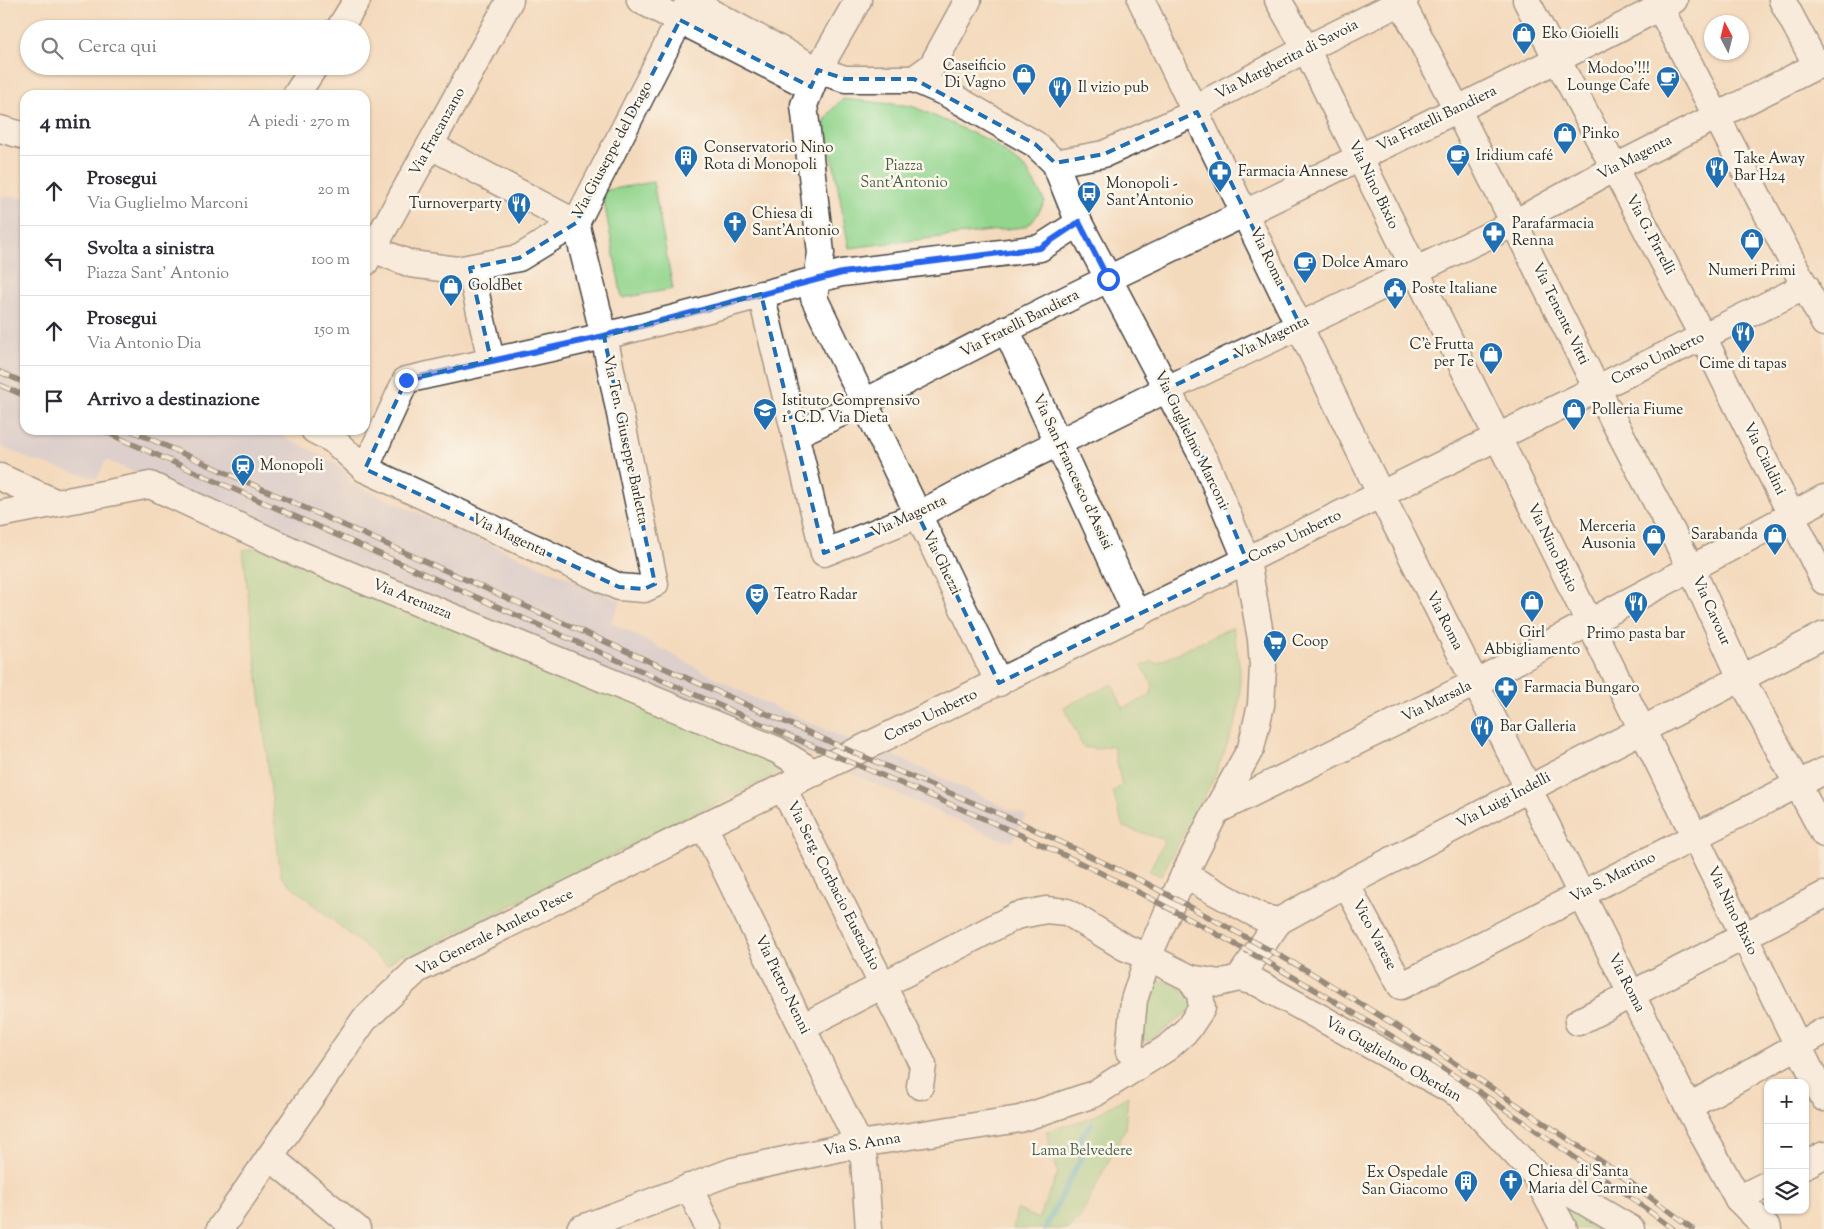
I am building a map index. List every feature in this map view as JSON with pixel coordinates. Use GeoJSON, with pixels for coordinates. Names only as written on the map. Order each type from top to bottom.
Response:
{"type":"FeatureCollection","features":[{"type":"Feature","properties":{"kind":"street"},"geometry":{"type":"LineString","coordinates":[[345,20],[357,0]]}},
{"type":"Feature","properties":{"kind":"street","name":"Via Fracanzano"},"geometry":{"type":"LineString","coordinates":[[370,248],[431,146],[510,0]]}},
{"type":"Feature","properties":{"kind":"street"},"geometry":{"type":"LineString","coordinates":[[640,0],[687,5],[814,78],[914,80],[946,93],[1035,144],[1055,163],[1104,154],[1196,110]]}},
{"type":"Feature","properties":{"kind":"street","name":"Via Ghezzi"},"geometry":{"type":"LineString","coordinates":[[858,0],[814,78],[804,105],[821,253],[814,298],[999,683]]}},
{"type":"Feature","properties":{"kind":"street"},"geometry":{"type":"LineString","coordinates":[[914,80],[932,66],[968,0]]}},
{"type":"Feature","properties":{"kind":"street","name":"Via Nino Bixio"},"geometry":{"type":"LineString","coordinates":[[1278,0],[1306,48],[1824,1098]]}},
{"type":"Feature","properties":{"kind":"street","name":"Via G. Pirrelli"},"geometry":{"type":"LineString","coordinates":[[1526,0],[1703,337]]}},
{"type":"Feature","properties":{"kind":"street"},"geometry":{"type":"LineString","coordinates":[[1782,0],[1820,64]]}},
{"type":"Feature","properties":{"kind":"street","name":"Via Roma"},"geometry":{"type":"LineString","coordinates":[[1144,1],[1382,495],[1688,1106],[1738,1198],[1768,1229]]}},
{"type":"Feature","properties":{"kind":"street","name":"Via Margherita di Savoia"},"geometry":{"type":"LineString","coordinates":[[1196,110],[1306,48],[1402,1]]}},
{"type":"Feature","properties":{"kind":"street","name":"Via Tenente Vitti"},"geometry":{"type":"LineString","coordinates":[[1402,1],[1597,389]]}},
{"type":"Feature","properties":{"kind":"street"},"geometry":{"type":"LineString","coordinates":[[1663,2],[1717,116],[1824,323]]}},
{"type":"Feature","properties":{"kind":"street","name":"Via Fratelli Bandiera"},"geometry":{"type":"LineString","coordinates":[[796,434],[864,404],[1006,329],[1246,214],[1557,60],[1663,2]]}},
{"type":"Feature","properties":{"kind":"street","name":"Via Giuseppe del Drago"},"geometry":{"type":"LineString","coordinates":[[370,254],[411,264],[457,270],[519,258],[576,224],[687,5]]}},
{"type":"Feature","properties":{"kind":"street","name":"Via Magenta"},"geometry":{"type":"LineString","coordinates":[[796,434],[824,553],[918,515],[1167,390],[1515,223],[1614,168],[1820,64]]}},
{"type":"Feature","properties":{"kind":"street"},"geometry":{"type":"LineString","coordinates":[[299,90],[309,75]]}},
{"type":"Feature","properties":{"kind":"street"},"geometry":{"type":"LineString","coordinates":[[0,129],[20,135]]}},
{"type":"Feature","properties":{"kind":"street"},"geometry":{"type":"LineString","coordinates":[[431,146],[576,224]]}},
{"type":"Feature","properties":{"kind":"street","name":"Via Guglielmo Marconi"},"geometry":{"type":"LineString","coordinates":[[1055,163],[1079,222],[1207,465],[1247,561],[1263,667],[1261,705],[1251,748],[1216,812]]}},
{"type":"Feature","properties":{"kind":"street"},"geometry":{"type":"LineString","coordinates":[[324,435],[333,440],[365,469],[406,380],[604,336],[842,273],[1040,248],[1079,222]]}},
{"type":"Feature","properties":{"kind":"street","name":"Via Ten. Giuseppe Barletta"},"geometry":{"type":"LineString","coordinates":[[576,224],[604,336],[655,584]]}},
{"type":"Feature","properties":{"kind":"street"},"geometry":{"type":"LineString","coordinates":[[470,268],[491,360]]}},
{"type":"Feature","properties":{"kind":"street","name":"Corso Umberto"},"geometry":{"type":"LineString","coordinates":[[783,788],[1806,286]]}},
{"type":"Feature","properties":{"kind":"street"},"geometry":{"type":"LineString","coordinates":[[762,294],[796,434]]}},
{"type":"Feature","properties":{"kind":"street","name":"Via San Francesco d'Assisi"},"geometry":{"type":"LineString","coordinates":[[1006,329],[1060,443],[1137,615]]}},
{"type":"Feature","properties":{"kind":"street","name":"Via Cialdini"},"geometry":{"type":"LineString","coordinates":[[1703,337],[1824,582]]}},
{"type":"Feature","properties":{"kind":"street","name":"Via Cavour"},"geometry":{"type":"LineString","coordinates":[[1597,389],[1691,568],[1741,678],[1824,834]]}},
{"type":"Feature","properties":{"kind":"street","name":"Via Magenta"},"geometry":{"type":"LineString","coordinates":[[365,469],[619,587],[644,589],[655,584]]}},
{"type":"Feature","properties":{"kind":"street"},"geometry":{"type":"LineString","coordinates":[[0,477],[57,503]]}},
{"type":"Feature","properties":{"kind":"street","name":"Via Arenazza"},"geometry":{"type":"LineString","coordinates":[[0,514],[150,485],[308,558],[777,750],[815,773]]}},
{"type":"Feature","properties":{"kind":"street","name":"Via Marsala"},"geometry":{"type":"LineString","coordinates":[[1216,812],[1475,682],[1824,498]]}},
{"type":"Feature","properties":{"kind":"street","name":"Via Luigi Indelli"},"geometry":{"type":"LineString","coordinates":[[1279,921],[1528,788],[1824,635]]}},
{"type":"Feature","properties":{"kind":"street","name":"Via S. Martino"},"geometry":{"type":"LineString","coordinates":[[1401,986],[1824,771]]}},
{"type":"Feature","properties":{"kind":"street","name":"Via Generale Amleto Pesce"},"geometry":{"type":"LineString","coordinates":[[220,1229],[364,1020],[417,970],[783,788]]}},
{"type":"Feature","properties":{"kind":"street","name":"Via Serg. Corbacio Eustachio"},"geometry":{"type":"LineString","coordinates":[[783,788],[923,1065],[920,1086]]}},
{"type":"Feature","properties":{"kind":"street"},"geometry":{"type":"LineString","coordinates":[[1141,1063],[1129,1051],[1134,1000],[1148,957],[1184,876],[1216,812]]}},
{"type":"Feature","properties":{"kind":"street","name":"Via Pietro Nenni"},"geometry":{"type":"LineString","coordinates":[[704,826],[859,1144],[864,1160],[868,1229]]}},
{"type":"Feature","properties":{"kind":"street"},"geometry":{"type":"LineString","coordinates":[[1184,876],[1263,918],[1279,921],[1248,980],[1228,992],[1188,1029]]}},
{"type":"Feature","properties":{"kind":"street","name":"Vico Varese"},"geometry":{"type":"LineString","coordinates":[[1346,884],[1401,986]]}},
{"type":"Feature","properties":{"kind":"street"},"geometry":{"type":"LineString","coordinates":[[1578,1022],[1824,895]]}},
{"type":"Feature","properties":{"kind":"street","name":"Via Serg. Corbacio Eustachio"},"geometry":{"type":"LineString","coordinates":[[802,1027],[1016,916],[1046,910],[1067,912],[1124,947],[1190,978],[1219,983],[1248,980]]}},
{"type":"Feature","properties":{"kind":"street"},"geometry":{"type":"LineString","coordinates":[[1188,1029],[1202,1008],[1200,994],[1190,978]]}},
{"type":"Feature","properties":{"kind":"street","name":"Via Guglielmo Oberdan"},"geometry":{"type":"LineString","coordinates":[[1248,980],[1460,1096],[1532,1171],[1631,1229]]}},
{"type":"Feature","properties":{"kind":"street","name":"Via S. Anna"},"geometry":{"type":"LineString","coordinates":[[580,1229],[733,1171],[859,1144],[1020,1119],[1094,1094],[1167,1048],[1188,1029]]}},
{"type":"Feature","properties":{"kind":"street"},"geometry":{"type":"LineString","coordinates":[[1688,1106],[1824,1031]]}},
{"type":"Feature","properties":{"kind":"street"},"geometry":{"type":"LineString","coordinates":[[1809,1163],[1824,1155]]}},
{"type":"Feature","properties":{"kind":"street"},"geometry":{"type":"LineString","coordinates":[[270,1157],[357,1229]]}},
{"type":"Feature","properties":{"kind":"street"},"geometry":{"type":"LineString","coordinates":[[1532,1171],[1564,1229]]}},
{"type":"Feature","properties":{"kind":"street"},"geometry":{"type":"LineString","coordinates":[[1738,1198],[1764,1186]]}},
{"type":"Feature","properties":{"kind":"street"},"geometry":{"type":"LineString","coordinates":[[689,1187],[709,1229]]}},
{"type":"Feature","properties":{"kind":"highlighted area"},"geometry":{"type":"Polygon","coordinates":[[[680,20],[811,87],[818,70],[845,79],[914,79],[1035,144],[1055,163],[1104,154],[1197,112],[1300,325],[1167,389],[1207,465],[1247,561],[999,683],[918,515],[824,553],[761,294],[604,336],[655,584],[644,589],[619,587],[365,469],[406,380],[491,360],[470,268],[519,258],[576,223],[680,20]]]}},
{"type":"Feature","properties":{"kind":"shaded area"},"geometry":{"type":"Polygon","coordinates":[[[0,196],[20,198],[20,435],[279,435],[321,455],[346,470],[350,483],[621,601],[611,622],[750,696],[876,752],[887,752],[1013,811],[1026,815],[1012,842],[997,838],[776,740],[478,624],[106,460],[97,479],[31,460],[0,446],[0,196]]]}},
{"type":"Feature","properties":{"kind":"green space","name":"Piazza Sant'Antonio"},"geometry":{"type":"Polygon","coordinates":[[[843,99],[912,106],[992,142],[1027,170],[1045,202],[1033,221],[1024,227],[849,248],[832,155],[820,151],[821,135],[825,122],[832,110],[843,99]]]}},
{"type":"Feature","properties":{"kind":"green space"},"geometry":{"type":"Polygon","coordinates":[[[653,182],[673,289],[622,298],[602,191],[653,182]]]}},
{"type":"Feature","properties":{"kind":"green space"},"geometry":{"type":"Polygon","coordinates":[[[267,547],[774,755],[778,773],[448,937],[411,959],[402,953],[387,965],[281,877],[243,550],[267,547]]]}},
{"type":"Feature","properties":{"kind":"green space"},"geometry":{"type":"Polygon","coordinates":[[[1233,627],[1240,669],[1240,695],[1236,722],[1213,780],[1161,876],[1149,871],[1165,840],[1123,827],[1113,792],[1122,785],[1113,745],[1095,749],[1083,747],[1064,707],[1112,684],[1123,708],[1150,696],[1153,686],[1142,666],[1153,661],[1155,664],[1233,627]]]}},
{"type":"Feature","properties":{"kind":"green space"},"geometry":{"type":"Polygon","coordinates":[[[1157,980],[1175,984],[1193,997],[1194,1007],[1150,1041],[1142,1040],[1146,984],[1157,980]]]}},
{"type":"Feature","properties":{"kind":"green space","name":"Lama Belvedere"},"geometry":{"type":"Polygon","coordinates":[[[1128,1096],[1125,1129],[1079,1219],[1069,1229],[1013,1229],[1017,1209],[1038,1219],[1058,1173],[1046,1131],[1091,1118],[1128,1096]]]}},
{"type":"Feature","properties":{"kind":"green space"},"geometry":{"type":"Polygon","coordinates":[[[1572,1203],[1611,1229],[1568,1229],[1560,1208],[1572,1203]]]}},
{"type":"Feature","properties":{"kind":"waterway"},"geometry":{"type":"LineString","coordinates":[[1045,1229],[1085,1150],[1080,1137],[1092,1124]]}},
{"type":"Feature","properties":{"kind":"railway"},"geometry":{"type":"LineString","coordinates":[[0,372],[20,381]]}},
{"type":"Feature","properties":{"kind":"railway"},"geometry":{"type":"LineString","coordinates":[[0,385],[20,394]]}},
{"type":"Feature","properties":{"kind":"railway"},"geometry":{"type":"LineString","coordinates":[[112,435],[734,712],[990,821],[1140,893],[1279,969],[1347,1008],[1414,1050],[1480,1092],[1610,1182],[1673,1229]]}},
{"type":"Feature","properties":{"kind":"railway"},"geometry":{"type":"LineString","coordinates":[[141,435],[855,753],[1021,823],[1146,883],[1308,971],[1435,1050],[1604,1163],[1693,1229]]}},
{"type":"Feature","properties":{"kind":"place","name":"Eko Gioielli"},"geometry":{"type":"Point","coordinates":[1524,55]}},
{"type":"Feature","properties":{"kind":"place","name":"Caseificio Di Vagno"},"geometry":{"type":"Point","coordinates":[1024,96]}},
{"type":"Feature","properties":{"kind":"place","name":"Modoo’!!! Lounge Cafe"},"geometry":{"type":"Point","coordinates":[1668,99]}},
{"type":"Feature","properties":{"kind":"place","name":"Il vizio pub"},"geometry":{"type":"Point","coordinates":[1060,109]}},
{"type":"Feature","properties":{"kind":"place","name":"Pinko"},"geometry":{"type":"Point","coordinates":[1565,155]}},
{"type":"Feature","properties":{"kind":"place","name":"Iridium café"},"geometry":{"type":"Point","coordinates":[1458,177]}},
{"type":"Feature","properties":{"kind":"place","name":"Conservatorio Nino Rota di Monopoli"},"geometry":{"type":"Point","coordinates":[686,178]}},
{"type":"Feature","properties":{"kind":"place","name":"Take Away Bar H24"},"geometry":{"type":"Point","coordinates":[1717,189]}},
{"type":"Feature","properties":{"kind":"place","name":"Farmacia Annese"},"geometry":{"type":"Point","coordinates":[1220,193]}},
{"type":"Feature","properties":{"kind":"place","name":"Monopoli - Sant’Antonio"},"geometry":{"type":"Point","coordinates":[1089,214]}},
{"type":"Feature","properties":{"kind":"place","name":"Turnoverparty"},"geometry":{"type":"Point","coordinates":[519,225]}},
{"type":"Feature","properties":{"kind":"place","name":"Chiesa di Sant'Antonio"},"geometry":{"type":"Point","coordinates":[735,244]}},
{"type":"Feature","properties":{"kind":"place","name":"Parafarmacia Renna"},"geometry":{"type":"Point","coordinates":[1494,254]}},
{"type":"Feature","properties":{"kind":"place","name":"Numeri Primi"},"geometry":{"type":"Point","coordinates":[1752,261]}},
{"type":"Feature","properties":{"kind":"place","name":"Dolce Amaro"},"geometry":{"type":"Point","coordinates":[1305,284]}},
{"type":"Feature","properties":{"kind":"place","name":"GoldBet"},"geometry":{"type":"Point","coordinates":[451,307]}},
{"type":"Feature","properties":{"kind":"place","name":"Poste Italiane"},"geometry":{"type":"Point","coordinates":[1395,310]}},
{"type":"Feature","properties":{"kind":"place","name":"Cime di tapas"},"geometry":{"type":"Point","coordinates":[1743,354]}},
{"type":"Feature","properties":{"kind":"place","name":"C'è Frutta per Te"},"geometry":{"type":"Point","coordinates":[1491,375]}},
{"type":"Feature","properties":{"kind":"place","name":"Istituto Comprensivo 1° C.D. Via Dieta"},"geometry":{"type":"Point","coordinates":[765,431]}},
{"type":"Feature","properties":{"kind":"place","name":"Polleria Fiume"},"geometry":{"type":"Point","coordinates":[1574,431]}},
{"type":"Feature","properties":{"kind":"place","name":"Monopoli"},"geometry":{"type":"Point","coordinates":[243,487]}},
{"type":"Feature","properties":{"kind":"place","name":"Sarabanda"},"geometry":{"type":"Point","coordinates":[1775,556]}},
{"type":"Feature","properties":{"kind":"place","name":"Merceria Ausonia"},"geometry":{"type":"Point","coordinates":[1654,557]}},
{"type":"Feature","properties":{"kind":"place","name":"Teatro Radar"},"geometry":{"type":"Point","coordinates":[757,616]}},
{"type":"Feature","properties":{"kind":"place","name":"Girl Abbigliamento"},"geometry":{"type":"Point","coordinates":[1532,623]}},
{"type":"Feature","properties":{"kind":"place","name":"Primo pasta bar"},"geometry":{"type":"Point","coordinates":[1636,624]}},
{"type":"Feature","properties":{"kind":"place","name":"Coop"},"geometry":{"type":"Point","coordinates":[1275,663]}},
{"type":"Feature","properties":{"kind":"place","name":"Farmacia Bungaro"},"geometry":{"type":"Point","coordinates":[1506,709]}},
{"type":"Feature","properties":{"kind":"place","name":"Bar Galleria"},"geometry":{"type":"Point","coordinates":[1482,748]}},
{"type":"Feature","properties":{"kind":"place","name":"Chiesa di Santa Maria del Carmine"},"geometry":{"type":"Point","coordinates":[1511,1202]}},
{"type":"Feature","properties":{"kind":"place","name":"Ex Ospedale San Giacomo"},"geometry":{"type":"Point","coordinates":[1466,1203]}},
{"type":"Feature","properties":{"kind":"route"},"geometry":{"type":"LineString","coordinates":[[406,380],[604,336],[842,273],[1040,248],[1079,222],[1108,279]]}}]}
